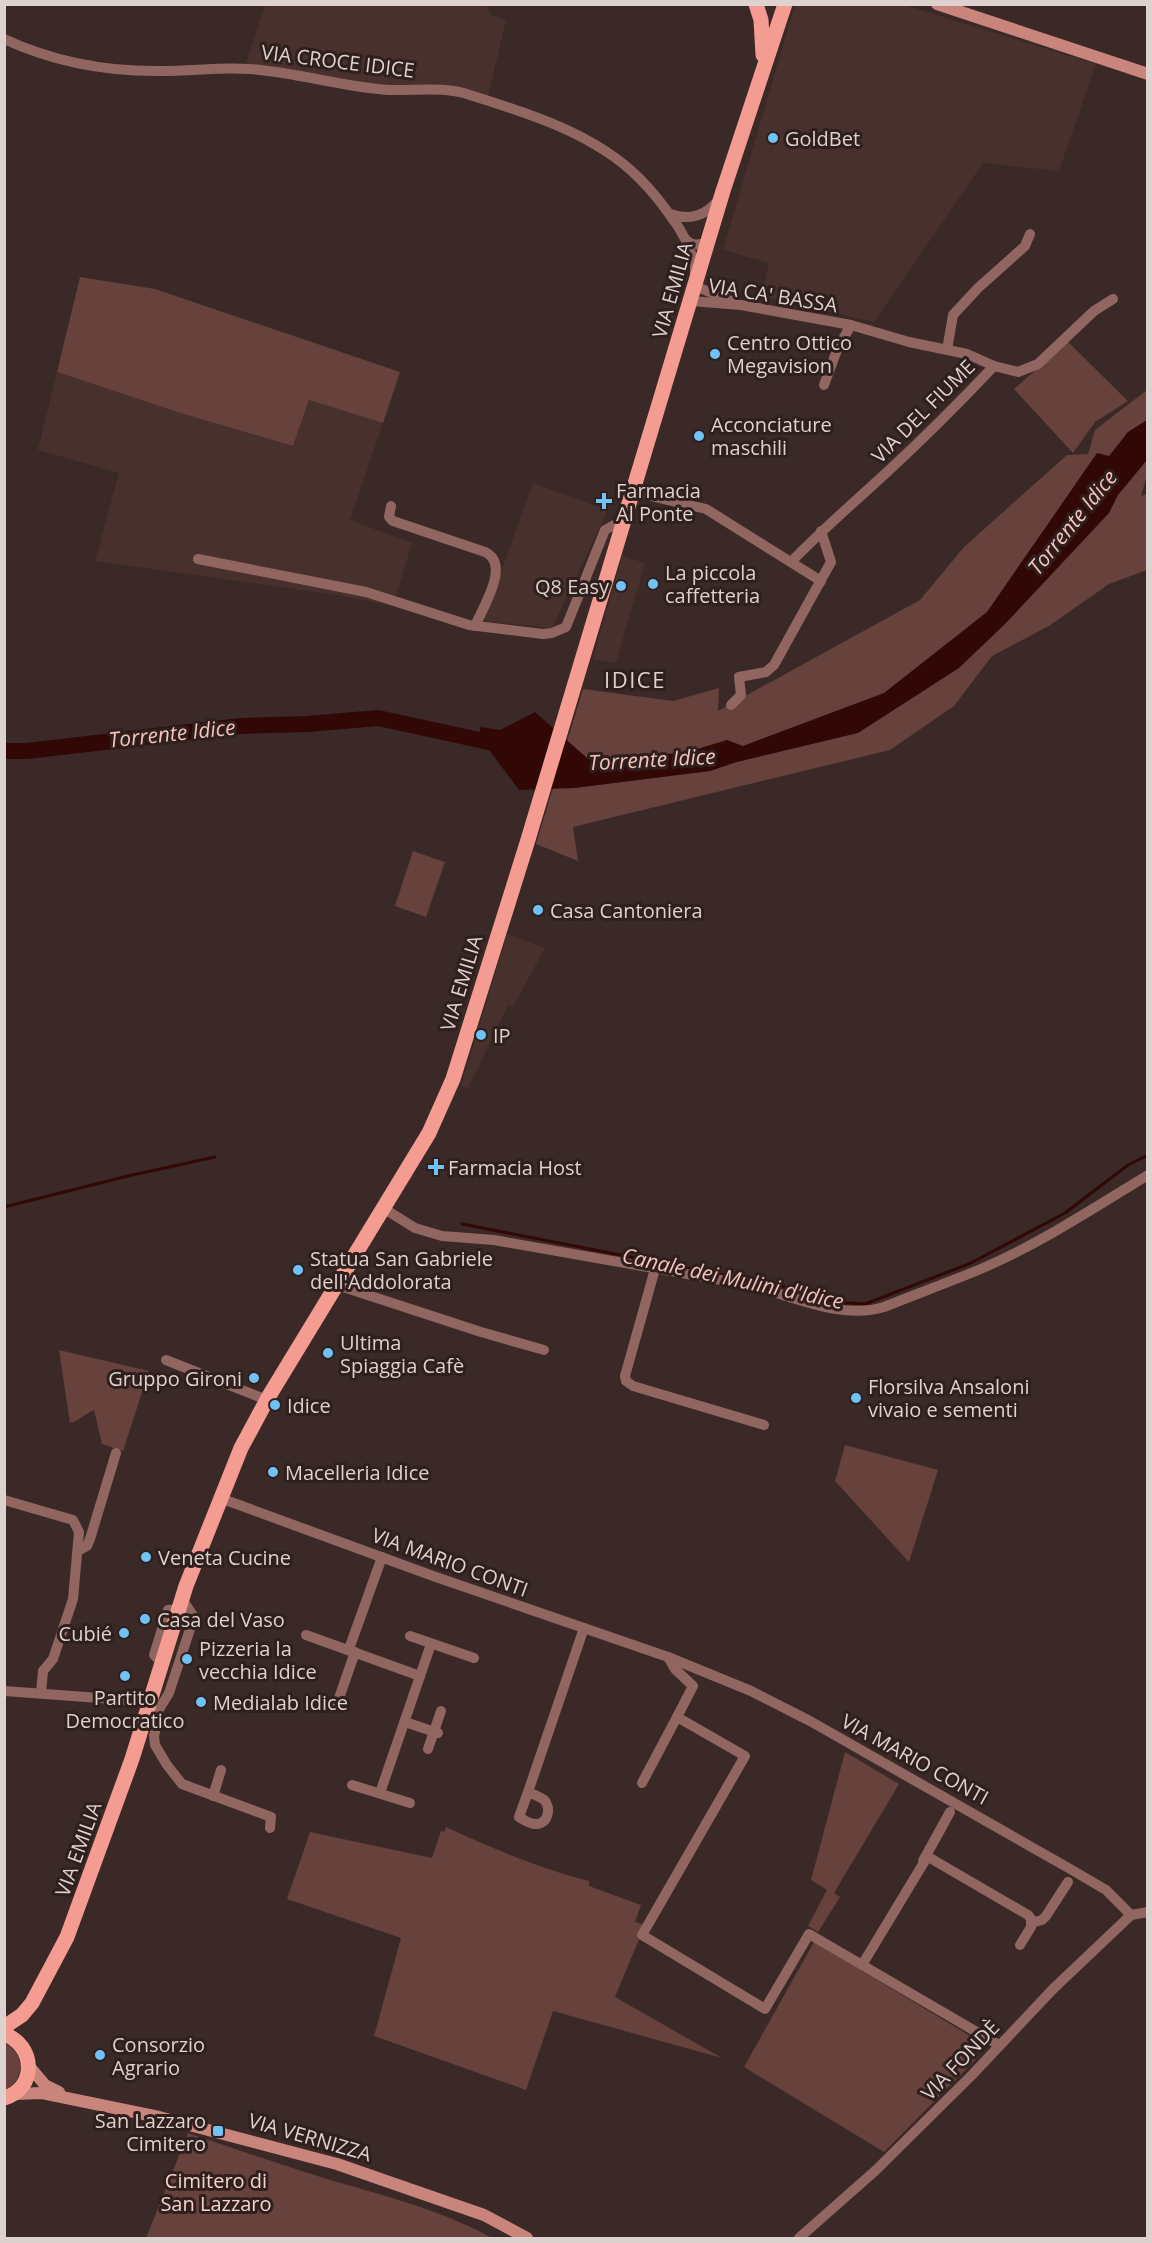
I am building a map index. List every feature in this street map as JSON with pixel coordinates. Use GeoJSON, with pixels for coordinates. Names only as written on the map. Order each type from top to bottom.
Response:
{"type":"FeatureCollection","features":[{"type":"Feature","properties":{"kind":"main road","name":"VIA EMILIA"},"geometry":{"type":"LineString","coordinates":[[756,4],[764,41],[762,68]]}},
{"type":"Feature","properties":{"kind":"main road","name":"VIA EMILIA"},"geometry":{"type":"LineString","coordinates":[[29,2067],[25,2049],[25,2027],[32,2003],[71,1929],[132,1759],[154,1708],[162,1664],[180,1604],[220,1498],[267,1400],[429,1133],[453,1078],[624,525],[707,242],[784,4]]}},
{"type":"Feature","properties":{"kind":"main road","name":"VIA EMILIA"},"geometry":{"type":"LineString","coordinates":[[4,2027],[22,2015],[32,2003]]}},
{"type":"Feature","properties":{"kind":"main road"},"geometry":{"type":"LineString","coordinates":[[4,2034],[19,2042],[25,2049]]}},
{"type":"Feature","properties":{"kind":"main road"},"geometry":{"type":"LineString","coordinates":[[8,2098],[23,2086],[29,2067]]}},
{"type":"Feature","properties":{"kind":"street"},"geometry":{"type":"LineString","coordinates":[[937,4],[1148,74]]}},
{"type":"Feature","properties":{"kind":"street","name":"VIA CROCE IDICE"},"geometry":{"type":"LineString","coordinates":[[4,39],[46,57],[87,67],[155,71],[207,68],[250,69],[329,83],[388,90],[441,90],[467,93],[555,123],[626,166],[670,214],[687,240],[695,264],[695,286]]}},
{"type":"Feature","properties":{"kind":"street"},"geometry":{"type":"LineString","coordinates":[[670,214],[689,218],[704,214],[714,205],[723,191]]}},
{"type":"Feature","properties":{"kind":"street"},"geometry":{"type":"LineString","coordinates":[[946,350],[952,315],[1025,246],[1030,234]]}},
{"type":"Feature","properties":{"kind":"street"},"geometry":{"type":"LineString","coordinates":[[687,240],[695,244],[707,242]]}},
{"type":"Feature","properties":{"kind":"street","name":"VIA CA' BASSA"},"geometry":{"type":"LineString","coordinates":[[695,286],[741,305]]}},
{"type":"Feature","properties":{"kind":"street","name":"VIA DEL FIUME"},"geometry":{"type":"LineString","coordinates":[[791,562],[821,531],[958,404],[994,366],[1018,372],[1038,364],[1094,310],[1113,299]]}},
{"type":"Feature","properties":{"kind":"street","name":"VIA CA' BASSA"},"geometry":{"type":"LineString","coordinates":[[691,301],[741,305],[851,325],[909,342],[967,354],[994,366]]}},
{"type":"Feature","properties":{"kind":"street","name":"VIA CA' BASSA"},"geometry":{"type":"LineString","coordinates":[[824,385],[837,350],[851,325]]}},
{"type":"Feature","properties":{"kind":"street"},"geometry":{"type":"LineString","coordinates":[[634,492],[706,509],[821,581]]}},
{"type":"Feature","properties":{"kind":"street"},"geometry":{"type":"LineString","coordinates":[[391,506],[389,517],[393,522],[491,555],[495,561],[496,574],[475,626]]}},
{"type":"Feature","properties":{"kind":"street"},"geometry":{"type":"LineString","coordinates":[[198,559],[366,592],[475,626],[543,634],[563,629],[569,621],[605,530],[614,525],[624,525]]}},
{"type":"Feature","properties":{"kind":"street"},"geometry":{"type":"LineString","coordinates":[[731,705],[741,695],[740,677],[766,672],[774,665],[831,562],[821,531]]}},
{"type":"Feature","properties":{"kind":"street"},"geometry":{"type":"LineString","coordinates":[[597,550],[606,543],[618,544]]}},
{"type":"Feature","properties":{"kind":"street"},"geometry":{"type":"LineString","coordinates":[[383,1208],[415,1228],[442,1236],[494,1240],[770,1289],[834,1310],[870,1312],[982,1269],[1022,1250],[1148,1174]]}},
{"type":"Feature","properties":{"kind":"street"},"geometry":{"type":"LineString","coordinates":[[656,1269],[626,1381],[633,1386],[764,1425]]}},
{"type":"Feature","properties":{"kind":"street"},"geometry":{"type":"LineString","coordinates":[[338,1285],[470,1329],[544,1350]]}},
{"type":"Feature","properties":{"kind":"street"},"geometry":{"type":"LineString","coordinates":[[166,1360],[267,1400]]}},
{"type":"Feature","properties":{"kind":"street"},"geometry":{"type":"LineString","coordinates":[[78,1551],[87,1546],[90,1539],[117,1453]]}},
{"type":"Feature","properties":{"kind":"street","name":"VIA MARIO CONTI"},"geometry":{"type":"LineString","coordinates":[[220,1498],[668,1657],[751,1691],[820,1727],[1106,1890],[1131,1915]]}},
{"type":"Feature","properties":{"kind":"street"},"geometry":{"type":"LineString","coordinates":[[4,1500],[73,1520],[79,1532],[73,1599],[54,1659],[43,1671],[41,1693]]}},
{"type":"Feature","properties":{"kind":"street"},"geometry":{"type":"LineString","coordinates":[[338,1704],[382,1557]]}},
{"type":"Feature","properties":{"kind":"street","name":"VIA EMILIA"},"geometry":{"type":"LineString","coordinates":[[158,1751],[153,1740],[159,1719],[154,1708],[169,1694],[194,1617],[180,1604]]}},
{"type":"Feature","properties":{"kind":"street"},"geometry":{"type":"LineString","coordinates":[[528,1792],[584,1628]]}},
{"type":"Feature","properties":{"kind":"street"},"geometry":{"type":"LineString","coordinates":[[306,1635],[420,1676]]}},
{"type":"Feature","properties":{"kind":"street"},"geometry":{"type":"LineString","coordinates":[[410,1636],[474,1658]]}},
{"type":"Feature","properties":{"kind":"street"},"geometry":{"type":"LineString","coordinates":[[380,1793],[431,1644]]}},
{"type":"Feature","properties":{"kind":"street"},"geometry":{"type":"LineString","coordinates":[[642,1783],[693,1686],[675,1669],[668,1657]]}},
{"type":"Feature","properties":{"kind":"street"},"geometry":{"type":"LineString","coordinates":[[4,1691],[135,1701],[154,1708]]}},
{"type":"Feature","properties":{"kind":"street"},"geometry":{"type":"LineString","coordinates":[[428,1749],[436,1732],[441,1711]]}},
{"type":"Feature","properties":{"kind":"street"},"geometry":{"type":"LineString","coordinates":[[677,1717],[745,1756],[642,1935],[765,2009],[810,1934],[999,2045]]}},
{"type":"Feature","properties":{"kind":"street"},"geometry":{"type":"LineString","coordinates":[[405,1722],[436,1732]]}},
{"type":"Feature","properties":{"kind":"street"},"geometry":{"type":"LineString","coordinates":[[132,1759],[142,1751],[158,1751],[182,1784],[271,1817],[270,1828]]}},
{"type":"Feature","properties":{"kind":"street"},"geometry":{"type":"LineString","coordinates":[[213,1796],[221,1770]]}},
{"type":"Feature","properties":{"kind":"street"},"geometry":{"type":"LineString","coordinates":[[352,1785],[410,1803]]}},
{"type":"Feature","properties":{"kind":"street"},"geometry":{"type":"LineString","coordinates":[[862,1965],[950,1812]]}},
{"type":"Feature","properties":{"kind":"street"},"geometry":{"type":"LineString","coordinates":[[923,1862],[930,1858],[1029,1915],[1031,1923],[1020,1945]]}},
{"type":"Feature","properties":{"kind":"street"},"geometry":{"type":"LineString","coordinates":[[1031,1923],[1042,1920],[1046,1916],[1068,1882]]}},
{"type":"Feature","properties":{"kind":"street"},"geometry":{"type":"LineString","coordinates":[[1131,1915],[1148,1912]]}},
{"type":"Feature","properties":{"kind":"street","name":"VIA FONDÈ"},"geometry":{"type":"LineString","coordinates":[[799,2238],[874,2171],[972,2075],[1053,1989],[1131,1915]]}},
{"type":"Feature","properties":{"kind":"street","name":"VIA VERNIZZA"},"geometry":{"type":"LineString","coordinates":[[29,2067],[45,2085],[73,2099]]}},
{"type":"Feature","properties":{"kind":"street","name":"VIA VERNIZZA"},"geometry":{"type":"LineString","coordinates":[[8,2098],[31,2092],[73,2099],[208,2129],[338,2164],[484,2215],[527,2238]]}},
{"type":"Feature","properties":{"kind":"shaded area"},"geometry":{"type":"Polygon","coordinates":[[[265,5],[487,5],[490,14],[506,21],[488,95],[471,96],[282,74],[246,63],[265,5]]]}},
{"type":"Feature","properties":{"kind":"shaded area"},"geometry":{"type":"Polygon","coordinates":[[[795,5],[904,5],[1096,64],[1059,171],[983,163],[874,322],[761,296],[769,263],[723,250],[795,5]]]}},
{"type":"Feature","properties":{"kind":"shaded area"},"geometry":{"type":"Polygon","coordinates":[[[57,372],[177,412],[293,446],[309,400],[383,423],[350,520],[412,543],[393,606],[337,595],[95,561],[119,473],[38,450],[57,372]]]}},
{"type":"Feature","properties":{"kind":"shaded area"},"geometry":{"type":"Polygon","coordinates":[[[533,483],[608,510],[552,628],[483,621],[533,483]]]}},
{"type":"Feature","properties":{"kind":"shaded area"},"geometry":{"type":"Polygon","coordinates":[[[622,556],[645,563],[616,663],[593,659],[622,556]]]}},
{"type":"Feature","properties":{"kind":"shaded area"},"geometry":{"type":"Polygon","coordinates":[[[507,934],[545,948],[513,1007],[508,1005],[468,1088],[461,1086],[507,934]]]}},
{"type":"Feature","properties":{"kind":"green space"},"geometry":{"type":"Polygon","coordinates":[[[80,277],[155,289],[400,372],[383,423],[309,400],[293,446],[177,412],[57,372],[80,277]]]}},
{"type":"Feature","properties":{"kind":"green space"},"geometry":{"type":"Polygon","coordinates":[[[1068,342],[1128,401],[1095,422],[1073,453],[1014,389],[1068,342]]]}},
{"type":"Feature","properties":{"kind":"green space"},"geometry":{"type":"Polygon","coordinates":[[[1147,390],[1147,475],[1141,496],[1147,494],[1147,570],[1109,584],[1049,626],[992,656],[954,706],[890,750],[573,827],[578,861],[536,844],[583,689],[673,701],[719,688],[718,711],[920,600],[964,547],[1067,455],[1088,454],[1095,430],[1147,390]]]}},
{"type":"Feature","properties":{"kind":"green space"},"geometry":{"type":"Polygon","coordinates":[[[413,851],[445,862],[426,917],[395,906],[413,851]]]}},
{"type":"Feature","properties":{"kind":"green space"},"geometry":{"type":"Polygon","coordinates":[[[59,1350],[149,1371],[123,1451],[102,1444],[94,1410],[70,1423],[59,1350]]]}},
{"type":"Feature","properties":{"kind":"green space"},"geometry":{"type":"Polygon","coordinates":[[[845,1445],[938,1470],[909,1562],[835,1481],[845,1445]]]}},
{"type":"Feature","properties":{"kind":"green space"},"geometry":{"type":"Polygon","coordinates":[[[845,1752],[899,1784],[834,1893],[840,1897],[818,1932],[808,1926],[827,1890],[811,1880],[845,1752]]]}},
{"type":"Feature","properties":{"kind":"green space"},"geometry":{"type":"Polygon","coordinates":[[[446,1827],[516,1857],[589,1881],[589,1886],[641,1905],[635,1922],[645,1925],[615,1997],[722,2058],[553,2011],[526,2090],[374,2036],[401,1938],[287,1899],[310,1832],[432,1858],[441,1831],[444,1832],[446,1827]]]}},
{"type":"Feature","properties":{"kind":"green space"},"geometry":{"type":"Polygon","coordinates":[[[814,1942],[977,2040],[978,2057],[884,2152],[744,2067],[814,1942]]]}},
{"type":"Feature","properties":{"kind":"green space"},"geometry":{"type":"Polygon","coordinates":[[[4,2043],[16,2053],[20,2066],[16,2080],[4,2090],[4,2043]]]}},
{"type":"Feature","properties":{"kind":"green space","name":"Cimitero di San Lazzaro"},"geometry":{"type":"Polygon","coordinates":[[[188,2133],[431,2211],[492,2238],[146,2238],[188,2133]]]}},
{"type":"Feature","properties":{"kind":"water"},"geometry":{"type":"Polygon","coordinates":[[[1147,420],[1147,460],[1118,495],[1109,513],[1006,623],[959,668],[858,733],[737,762],[710,771],[575,788],[519,790],[489,750],[474,746],[481,727],[500,730],[535,712],[587,758],[684,753],[727,740],[743,746],[884,693],[987,612],[1097,453],[1109,456],[1128,432],[1147,420]]]}},
{"type":"Feature","properties":{"kind":"waterway","name":"Torrente Idice"},"geometry":{"type":"LineString","coordinates":[[4,751],[27,751],[241,726],[307,724],[378,718],[498,744]]}},
{"type":"Feature","properties":{"kind":"waterway","name":"Canale dei Mulini d'Idice"},"geometry":{"type":"LineString","coordinates":[[462,1224],[800,1290],[834,1302],[865,1304],[971,1263],[1065,1213],[1128,1165],[1148,1155]]}},
{"type":"Feature","properties":{"kind":"waterway","name":"Canale dei Mulini d'Idice"},"geometry":{"type":"LineString","coordinates":[[4,1207],[215,1157]]}},
{"type":"Feature","properties":{"kind":"place","name":"GoldBet"},"geometry":{"type":"Point","coordinates":[773,138]}},
{"type":"Feature","properties":{"kind":"place","name":"Centro Ottico Megavision"},"geometry":{"type":"Point","coordinates":[715,354]}},
{"type":"Feature","properties":{"kind":"place","name":"Acconciature maschili"},"geometry":{"type":"Point","coordinates":[699,436]}},
{"type":"Feature","properties":{"kind":"place","name":"Farmacia Al Ponte"},"geometry":{"type":"Point","coordinates":[604,501]}},
{"type":"Feature","properties":{"kind":"place","name":"La piccola caffetteria"},"geometry":{"type":"Point","coordinates":[653,584]}},
{"type":"Feature","properties":{"kind":"place","name":"Q8 Easy"},"geometry":{"type":"Point","coordinates":[621,586]}},
{"type":"Feature","properties":{"kind":"place","name":"Casa Cantoniera"},"geometry":{"type":"Point","coordinates":[538,910]}},
{"type":"Feature","properties":{"kind":"place","name":"IP"},"geometry":{"type":"Point","coordinates":[481,1035]}},
{"type":"Feature","properties":{"kind":"place","name":"Farmacia Host"},"geometry":{"type":"Point","coordinates":[436,1167]}},
{"type":"Feature","properties":{"kind":"place","name":"Statua San Gabriele dell'Addolorata"},"geometry":{"type":"Point","coordinates":[298,1270]}},
{"type":"Feature","properties":{"kind":"place","name":"Ultima Spiaggia Cafè"},"geometry":{"type":"Point","coordinates":[328,1353]}},
{"type":"Feature","properties":{"kind":"place","name":"Gruppo Gironi"},"geometry":{"type":"Point","coordinates":[254,1378]}},
{"type":"Feature","properties":{"kind":"place","name":"Florsilva Ansaloni vivaio e sementi"},"geometry":{"type":"Point","coordinates":[856,1398]}},
{"type":"Feature","properties":{"kind":"place","name":"Idice"},"geometry":{"type":"Point","coordinates":[275,1405]}},
{"type":"Feature","properties":{"kind":"place","name":"Macelleria Idice"},"geometry":{"type":"Point","coordinates":[273,1472]}},
{"type":"Feature","properties":{"kind":"place","name":"Veneta Cucine"},"geometry":{"type":"Point","coordinates":[146,1557]}},
{"type":"Feature","properties":{"kind":"place","name":"Casa del Vaso"},"geometry":{"type":"Point","coordinates":[145,1619]}},
{"type":"Feature","properties":{"kind":"place","name":"Cubié"},"geometry":{"type":"Point","coordinates":[124,1633]}},
{"type":"Feature","properties":{"kind":"place","name":"Pizzeria la vecchia Idice"},"geometry":{"type":"Point","coordinates":[187,1659]}},
{"type":"Feature","properties":{"kind":"place","name":"Partito Democratico"},"geometry":{"type":"Point","coordinates":[125,1676]}},
{"type":"Feature","properties":{"kind":"place","name":"Medialab Idice"},"geometry":{"type":"Point","coordinates":[201,1702]}},
{"type":"Feature","properties":{"kind":"place","name":"Consorzio Agrario"},"geometry":{"type":"Point","coordinates":[100,2055]}},
{"type":"Feature","properties":{"kind":"place","name":"San Lazzaro Cimitero"},"geometry":{"type":"Point","coordinates":[218,2131]}},
{"type":"Feature","properties":{"kind":"district","name":"IDICE"},"geometry":{"type":"Point","coordinates":[635,679]}}]}
